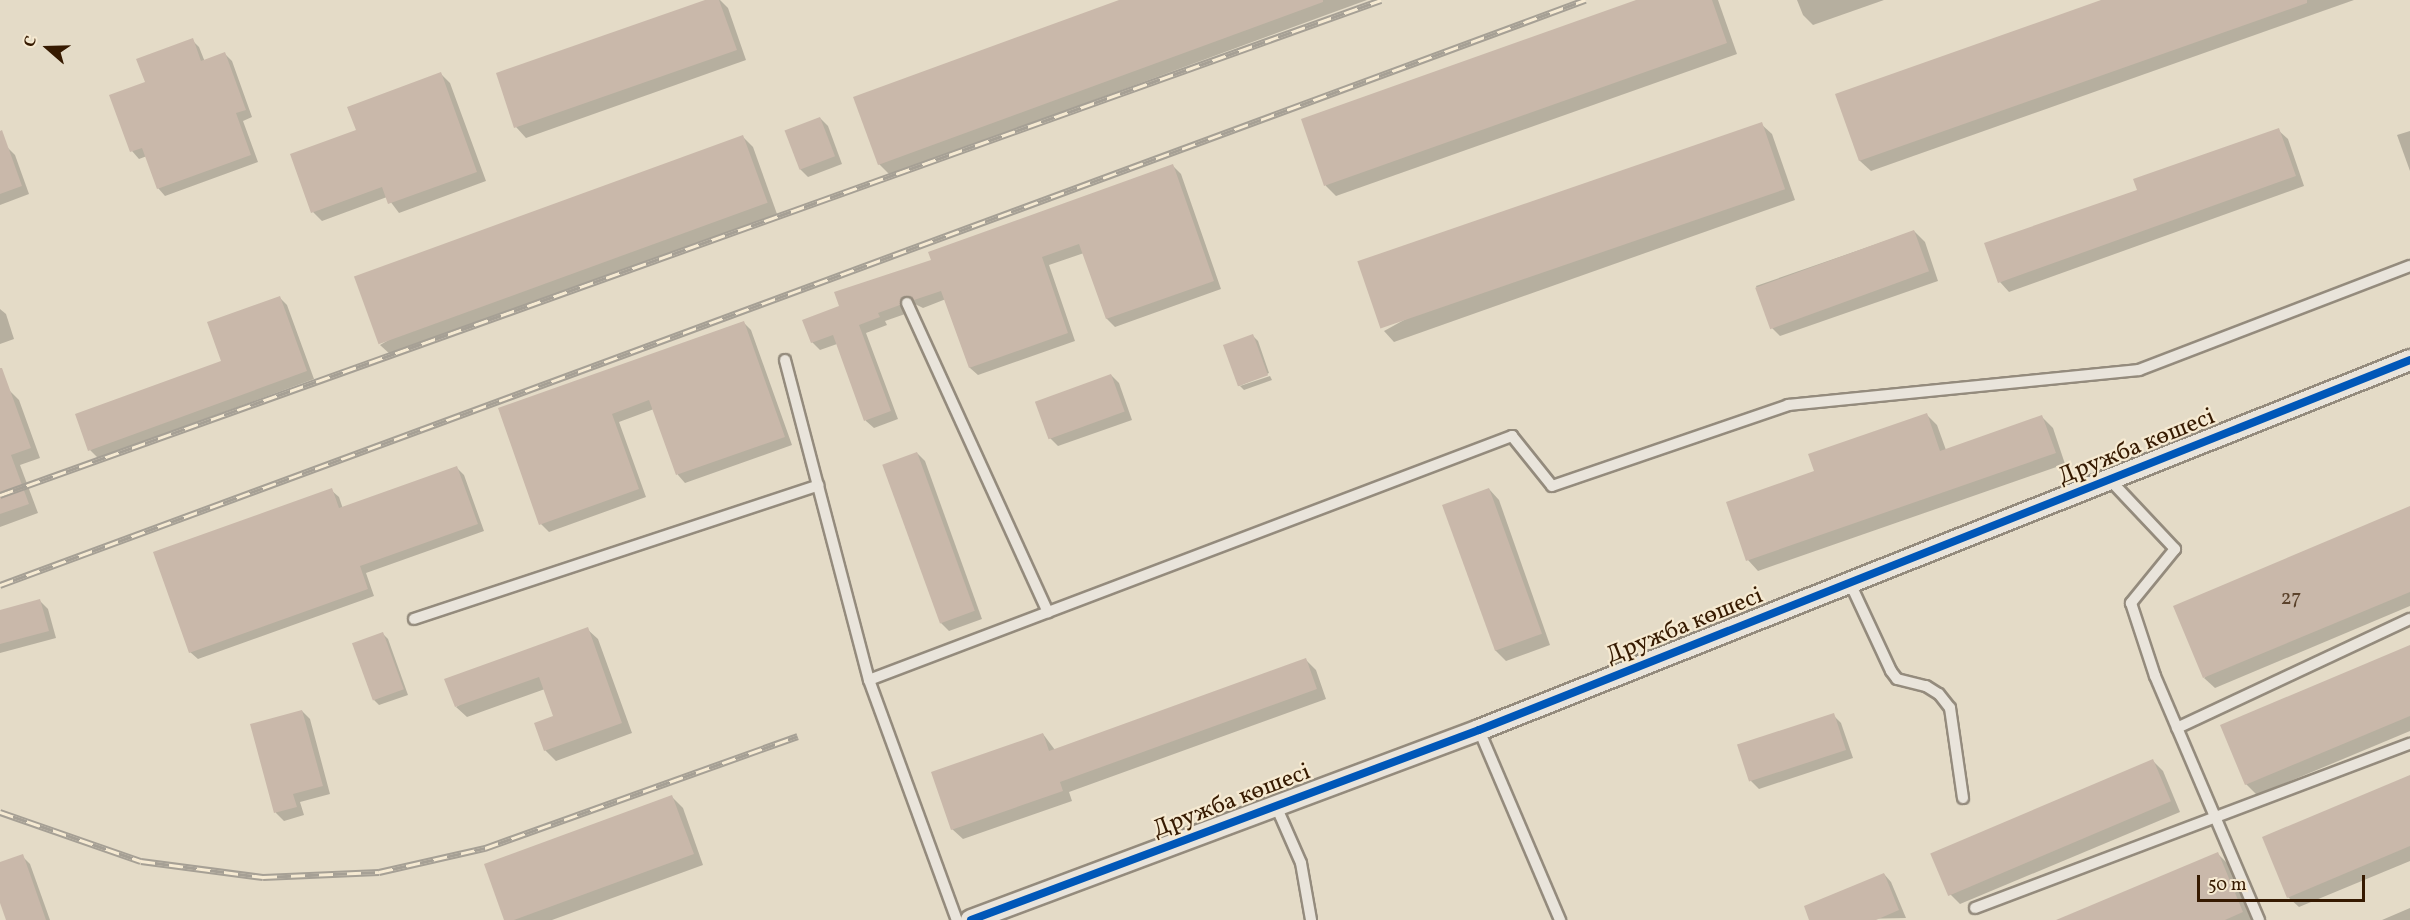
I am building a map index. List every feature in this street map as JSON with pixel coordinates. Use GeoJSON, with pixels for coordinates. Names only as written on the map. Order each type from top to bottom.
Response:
{"type":"FeatureCollection","features":[{"type":"Feature","properties":{"kind":"street","name":"Дружба көшесі"},"geometry":{"type":"LineString","coordinates":[[971,920],[1479,730],[2410,360]]}},
{"type":"Feature","properties":{"kind":"lane"},"geometry":{"type":"LineString","coordinates":[[869,680],[1512,436],[1552,486],[1788,405],[2139,370],[2410,266]]}},
{"type":"Feature","properties":{"kind":"lane"},"geometry":{"type":"LineString","coordinates":[[907,303],[1048,612]]}},
{"type":"Feature","properties":{"kind":"lane"},"geometry":{"type":"LineString","coordinates":[[785,360],[869,680],[957,920]]}},
{"type":"Feature","properties":{"kind":"lane"},"geometry":{"type":"LineString","coordinates":[[2110,480],[2175,549],[2131,603],[2155,676],[2259,920]]}},
{"type":"Feature","properties":{"kind":"lane"},"geometry":{"type":"LineString","coordinates":[[414,619],[818,485]]}},
{"type":"Feature","properties":{"kind":"lane"},"geometry":{"type":"LineString","coordinates":[[1850,583],[1890,670],[1897,679],[1926,687],[1939,694],[1950,708],[1963,798]]}},
{"type":"Feature","properties":{"kind":"lane"},"geometry":{"type":"LineString","coordinates":[[2177,728],[2410,619]]}},
{"type":"Feature","properties":{"kind":"lane"},"geometry":{"type":"LineString","coordinates":[[1479,730],[1560,920]]}},
{"type":"Feature","properties":{"kind":"lane"},"geometry":{"type":"LineString","coordinates":[[1975,908],[2410,744]]}},
{"type":"Feature","properties":{"kind":"lane"},"geometry":{"type":"LineString","coordinates":[[1276,806],[1301,863],[1311,920]]}},
{"type":"Feature","properties":{"kind":"building"},"geometry":{"type":"Polygon","coordinates":[[[705,0],[719,0],[737,50],[514,128],[496,73],[705,0]]]}},
{"type":"Feature","properties":{"kind":"building"},"geometry":{"type":"Polygon","coordinates":[[[1119,0],[1323,0],[1323,2],[878,165],[853,97],[1119,0]]]}},
{"type":"Feature","properties":{"kind":"building"},"geometry":{"type":"Polygon","coordinates":[[[1636,0],[1712,0],[1727,43],[1324,186],[1301,119],[1636,0]]]}},
{"type":"Feature","properties":{"kind":"building"},"geometry":{"type":"Polygon","coordinates":[[[2101,0],[2307,0],[2307,3],[1859,161],[1835,94],[2101,0]]]}},
{"type":"Feature","properties":{"kind":"building"},"geometry":{"type":"Polygon","coordinates":[[[193,38],[201,61],[225,52],[246,110],[236,113],[251,155],[157,189],[142,148],[130,152],[109,95],[145,82],[136,59],[193,38]]]}},
{"type":"Feature","properties":{"kind":"building"},"geometry":{"type":"Polygon","coordinates":[[[441,72],[477,172],[388,204],[382,187],[311,213],[290,154],[356,130],[347,107],[441,72]]]}},
{"type":"Feature","properties":{"kind":"building"},"geometry":{"type":"Polygon","coordinates":[[[820,117],[835,156],[800,170],[785,131],[820,117]]]}},
{"type":"Feature","properties":{"kind":"building"},"geometry":{"type":"Polygon","coordinates":[[[1762,122],[1785,189],[1380,328],[1357,261],[1762,122]]]}},
{"type":"Feature","properties":{"kind":"building"},"geometry":{"type":"Polygon","coordinates":[[[2279,128],[2296,176],[1998,283],[1984,243],[2137,190],[2133,179],[2279,128]]]}},
{"type":"Feature","properties":{"kind":"building"},"geometry":{"type":"Polygon","coordinates":[[[2,130],[22,186],[0,194],[0,131],[2,130]]]}},
{"type":"Feature","properties":{"kind":"building"},"geometry":{"type":"Polygon","coordinates":[[[743,135],[768,203],[379,344],[354,277],[743,135]]]}},
{"type":"Feature","properties":{"kind":"building"},"geometry":{"type":"Polygon","coordinates":[[[1173,164],[1214,281],[1106,319],[1079,244],[1042,257],[1068,333],[969,368],[941,291],[914,300],[904,296],[900,305],[878,313],[880,317],[859,325],[891,411],[864,421],[833,335],[811,343],[802,320],[839,306],[834,292],[931,260],[928,252],[1173,164]]]}},
{"type":"Feature","properties":{"kind":"building"},"geometry":{"type":"Polygon","coordinates":[[[1914,230],[1929,271],[1770,329],[1755,288],[1914,230]]]}},
{"type":"Feature","properties":{"kind":"building"},"geometry":{"type":"Polygon","coordinates":[[[280,296],[307,371],[88,451],[75,414],[221,361],[207,322],[280,296]]]}},
{"type":"Feature","properties":{"kind":"building"},"geometry":{"type":"Polygon","coordinates":[[[744,321],[785,437],[676,475],[649,400],[612,414],[639,489],[539,525],[498,408],[744,321]]]}},
{"type":"Feature","properties":{"kind":"building"},"geometry":{"type":"Polygon","coordinates":[[[1253,334],[1268,375],[1238,386],[1223,345],[1253,334]]]}},
{"type":"Feature","properties":{"kind":"building"},"geometry":{"type":"Polygon","coordinates":[[[0,368],[2,368],[31,448],[11,455],[29,504],[0,514],[0,368]]]}},
{"type":"Feature","properties":{"kind":"building"},"geometry":{"type":"Polygon","coordinates":[[[1111,374],[1125,412],[1049,439],[1035,402],[1111,374]]]}},
{"type":"Feature","properties":{"kind":"building"},"geometry":{"type":"Polygon","coordinates":[[[1927,413],[1940,451],[2042,415],[2056,453],[1746,561],[1726,502],[1814,471],[1808,454],[1927,413]]]}},
{"type":"Feature","properties":{"kind":"building"},"geometry":{"type":"Polygon","coordinates":[[[917,452],[975,611],[940,623],[882,465],[917,452]]]}},
{"type":"Feature","properties":{"kind":"building"},"geometry":{"type":"Polygon","coordinates":[[[457,466],[478,524],[360,566],[368,589],[189,653],[153,552],[332,488],[339,508],[457,466]]]}},
{"type":"Feature","properties":{"kind":"building"},"geometry":{"type":"Polygon","coordinates":[[[1489,488],[1542,634],[1495,651],[1442,505],[1489,488]]]}},
{"type":"Feature","properties":{"kind":"building"},"geometry":{"type":"Polygon","coordinates":[[[2410,506],[2410,592],[2203,678],[2173,606],[2410,506]]]}},
{"type":"Feature","properties":{"kind":"building"},"geometry":{"type":"Polygon","coordinates":[[[40,599],[49,631],[0,644],[0,610],[40,599]]]}},
{"type":"Feature","properties":{"kind":"building"},"geometry":{"type":"Polygon","coordinates":[[[588,627],[622,723],[544,751],[534,723],[553,716],[539,677],[455,707],[444,679],[588,627]]]}},
{"type":"Feature","properties":{"kind":"building"},"geometry":{"type":"Polygon","coordinates":[[[383,632],[404,689],[373,701],[352,643],[383,632]]]}},
{"type":"Feature","properties":{"kind":"building"},"geometry":{"type":"Polygon","coordinates":[[[2410,645],[2410,716],[2245,785],[2220,725],[2410,645]]]}},
{"type":"Feature","properties":{"kind":"building"},"geometry":{"type":"Polygon","coordinates":[[[1306,658],[1317,689],[1060,782],[1063,791],[951,830],[931,772],[1043,733],[1049,751],[1306,658]]]}},
{"type":"Feature","properties":{"kind":"building"},"geometry":{"type":"Polygon","coordinates":[[[302,710],[323,786],[293,794],[297,807],[274,813],[250,724],[302,710]]]}},
{"type":"Feature","properties":{"kind":"building"},"geometry":{"type":"Polygon","coordinates":[[[1834,713],[1846,750],[1749,782],[1737,745],[1834,713]]]}},
{"type":"Feature","properties":{"kind":"building"},"geometry":{"type":"Polygon","coordinates":[[[2153,759],[2171,801],[1948,896],[1930,854],[2153,759]]]}},
{"type":"Feature","properties":{"kind":"building"},"geometry":{"type":"Polygon","coordinates":[[[2410,775],[2410,846],[2287,898],[2262,837],[2410,775]]]}},
{"type":"Feature","properties":{"kind":"building"},"geometry":{"type":"Polygon","coordinates":[[[672,795],[694,854],[514,920],[504,920],[484,864],[672,795]]]}},
{"type":"Feature","properties":{"kind":"building"},"geometry":{"type":"Polygon","coordinates":[[[2218,852],[2243,912],[2225,920],[2056,920],[2218,852]]]}},
{"type":"Feature","properties":{"kind":"building"},"geometry":{"type":"Polygon","coordinates":[[[23,854],[46,920],[6,920],[0,903],[0,862],[23,854]]]}},
{"type":"Feature","properties":{"kind":"building"},"geometry":{"type":"Polygon","coordinates":[[[1884,873],[1899,910],[1876,920],[1809,920],[1804,906],[1884,873]]]}},
{"type":"Feature","properties":{"kind":"railway"},"geometry":{"type":"LineString","coordinates":[[0,495],[1381,0]]}},
{"type":"Feature","properties":{"kind":"railway"},"geometry":{"type":"LineString","coordinates":[[0,585],[1585,0]]}},
{"type":"Feature","properties":{"kind":"railway"},"geometry":{"type":"LineString","coordinates":[[0,812],[141,861],[263,877],[379,872],[485,848],[798,736]]}},
{"type":"Feature","properties":{"kind":"cycle path"},"geometry":{"type":"LineString","coordinates":[[971,920],[1479,730],[2410,360]]}}]}
